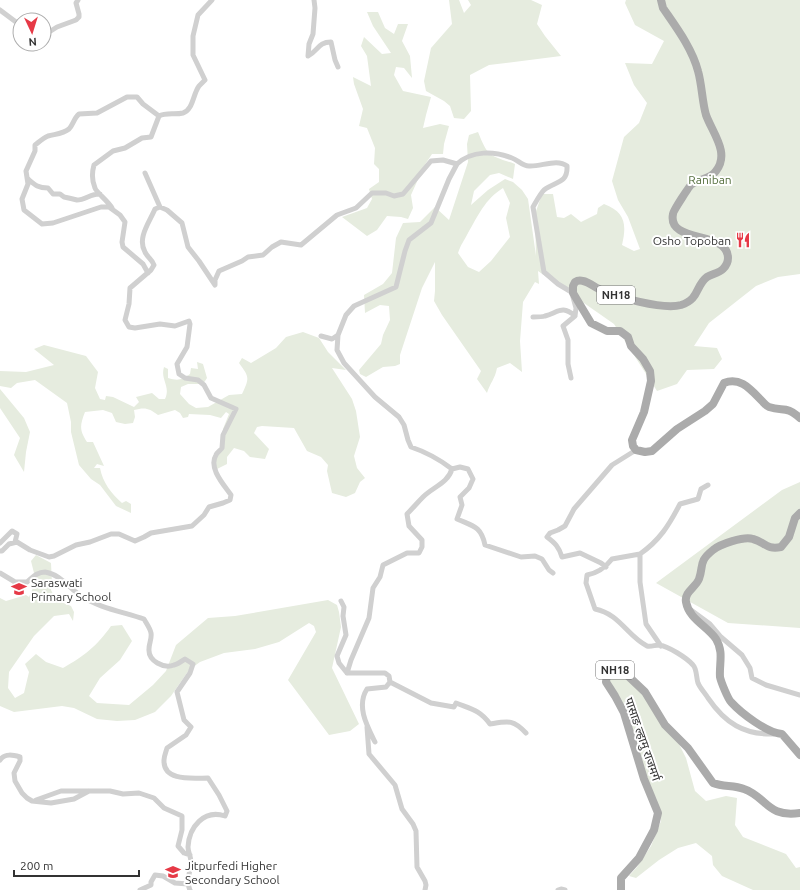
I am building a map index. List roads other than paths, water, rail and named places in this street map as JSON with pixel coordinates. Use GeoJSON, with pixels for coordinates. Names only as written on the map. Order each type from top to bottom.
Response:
{"type":"FeatureCollection","features":[{"type":"Feature","properties":{"kind":"main road","name":"NH18"},"geometry":{"type":"LineString","coordinates":[[636,450],[633,446],[632,440],[644,412],[651,381],[650,371],[643,359],[631,346],[628,337],[620,331],[607,331],[591,324],[573,292],[573,286],[575,282],[581,280],[588,282],[598,289],[622,298],[653,304],[680,305],[692,299],[696,295],[707,277],[723,270],[727,264],[728,254],[725,249],[712,240],[681,231],[676,227],[673,220],[673,213],[689,187],[699,180],[712,176],[720,165],[722,153],[706,115],[698,70],[691,53],[663,8],[661,0]]}},
{"type":"Feature","properties":{"kind":"main road"},"geometry":{"type":"LineString","coordinates":[[636,450],[645,452],[652,451],[677,429],[713,404],[724,382],[730,380],[740,382],[751,390],[768,407],[792,410],[800,418]]}},
{"type":"Feature","properties":{"kind":"main road"},"geometry":{"type":"LineString","coordinates":[[800,513],[795,518],[789,537],[781,547],[772,548],[752,538],[729,542],[713,549],[702,561],[699,580],[687,596],[686,601],[690,613],[716,639],[722,654],[720,679],[730,702],[758,724],[775,734],[782,734],[800,755]]}},
{"type":"Feature","properties":{"kind":"main road","name":"पासाङ ल्हामु राजमर्ग"},"geometry":{"type":"LineString","coordinates":[[621,890],[621,878],[639,858],[654,830],[658,813],[644,779],[624,713],[606,682],[607,674],[614,670],[626,674],[645,692],[659,717],[688,748],[713,783],[745,789],[776,812],[786,814],[800,813]]}},
{"type":"Feature","properties":{"kind":"street"},"geometry":{"type":"LineString","coordinates":[[52,30],[76,20],[79,14],[76,3],[78,0]]}},
{"type":"Feature","properties":{"kind":"street"},"geometry":{"type":"LineString","coordinates":[[159,116],[163,114],[183,113],[188,111],[199,86],[205,80],[193,55],[193,36],[198,15],[212,0]]}},
{"type":"Feature","properties":{"kind":"street"},"geometry":{"type":"LineString","coordinates":[[314,0],[314,34],[309,44],[308,56],[321,44],[331,42],[338,67]]}},
{"type":"Feature","properties":{"kind":"street"},"geometry":{"type":"LineString","coordinates":[[0,10],[12,19]]}},
{"type":"Feature","properties":{"kind":"street"},"geometry":{"type":"LineString","coordinates":[[148,273],[143,264],[123,247],[122,242],[125,222],[120,215],[109,207],[101,207],[42,224],[24,210],[22,199],[28,184],[26,171],[35,151],[35,145],[40,140],[48,136],[68,130],[75,117],[79,114],[97,113],[127,97],[137,97],[143,104],[159,116]]}},
{"type":"Feature","properties":{"kind":"street"},"geometry":{"type":"LineString","coordinates":[[112,209],[108,202],[95,189],[92,173],[94,165],[113,151],[125,148],[142,138],[152,137],[159,116]]}},
{"type":"Feature","properties":{"kind":"street"},"geometry":{"type":"LineString","coordinates":[[452,469],[439,459],[426,452],[411,447],[404,425],[399,417],[375,397],[344,363],[337,350],[338,334],[346,315],[354,306],[396,287],[409,240],[431,223],[436,215],[449,179],[457,164],[463,158],[483,152],[513,158],[526,166],[538,166],[558,162],[567,166],[568,173],[564,179],[544,190],[533,207],[544,272],[558,284],[573,292],[576,308],[574,316],[563,326],[568,340],[568,364],[571,378]]}},
{"type":"Feature","properties":{"kind":"street"},"geometry":{"type":"LineString","coordinates":[[0,551],[2,551],[9,544],[15,542],[30,550],[49,557],[76,545],[90,542],[111,534],[119,534],[135,541],[150,533],[192,526],[204,514],[208,507],[230,500],[231,495],[218,476],[215,470],[214,462],[216,455],[222,448],[223,436],[236,409],[211,398],[204,385],[198,380],[185,378],[179,374],[177,364],[186,347],[190,324],[189,322],[175,326],[160,324],[135,328],[128,327],[125,320],[129,304],[130,288],[148,273],[154,265],[152,259],[146,255],[141,241],[155,209],[160,208],[167,210],[182,224],[188,248],[199,260],[215,285],[215,280],[219,271],[248,257],[263,255],[272,247],[281,242],[301,245],[337,215],[356,208],[372,193],[386,193],[394,196],[403,194],[431,161],[443,160],[457,164]]}},
{"type":"Feature","properties":{"kind":"street"},"geometry":{"type":"LineString","coordinates":[[145,173],[160,208]]}},
{"type":"Feature","properties":{"kind":"street"},"geometry":{"type":"LineString","coordinates":[[28,179],[35,186],[40,188],[48,188],[54,194],[60,194],[64,197],[78,200],[100,194]]}},
{"type":"Feature","properties":{"kind":"street"},"geometry":{"type":"LineString","coordinates":[[532,317],[544,316],[560,309],[569,311],[574,316]]}},
{"type":"Feature","properties":{"kind":"street"},"geometry":{"type":"LineString","coordinates":[[322,336],[332,339],[338,334]]}},
{"type":"Feature","properties":{"kind":"street"},"geometry":{"type":"LineString","coordinates":[[606,567],[580,553],[562,557],[554,542],[547,537],[550,533],[565,526],[574,509],[612,465],[636,450]]}},
{"type":"Feature","properties":{"kind":"street"},"geometry":{"type":"LineString","coordinates":[[452,469],[460,467],[468,469],[473,479],[469,488],[460,497],[462,505],[456,519],[476,527],[483,535],[485,545],[522,556],[535,556],[542,559],[549,570],[553,573]]}},
{"type":"Feature","properties":{"kind":"street"},"geometry":{"type":"LineString","coordinates":[[347,673],[369,618],[374,588],[380,577],[383,565],[407,553],[419,552],[422,547],[422,540],[409,526],[407,514],[423,496],[435,489],[450,475],[452,469]]}},
{"type":"Feature","properties":{"kind":"street"},"geometry":{"type":"LineString","coordinates":[[708,485],[701,489],[698,499],[680,504],[669,526],[648,548],[640,554],[612,559],[606,567],[595,573],[587,575],[586,583],[595,609],[603,610],[615,618],[639,641],[649,647],[662,646],[672,649],[694,666],[698,683],[716,710],[726,719],[740,729],[762,734],[775,734]]}},
{"type":"Feature","properties":{"kind":"street"},"geometry":{"type":"LineString","coordinates":[[0,543],[12,531],[17,534],[15,542]]}},
{"type":"Feature","properties":{"kind":"street"},"geometry":{"type":"LineString","coordinates":[[640,554],[640,582],[646,624],[662,646]]}},
{"type":"Feature","properties":{"kind":"street"},"geometry":{"type":"LineString","coordinates":[[0,573],[15,582],[27,582],[36,574],[45,572],[56,576],[81,596],[100,605],[144,619],[151,632],[149,649],[152,658],[157,663],[173,666],[185,659],[193,664],[190,673],[177,692],[184,720],[191,727],[186,735],[167,748],[164,760],[165,767],[168,772],[180,778],[208,778],[227,811],[225,816],[217,814],[204,816],[199,821],[192,833],[188,842],[191,863],[188,884],[190,890]]}},
{"type":"Feature","properties":{"kind":"street"},"geometry":{"type":"LineString","coordinates":[[341,601],[344,607],[343,616],[346,635],[337,656],[339,663],[347,673]]}},
{"type":"Feature","properties":{"kind":"street"},"geometry":{"type":"LineString","coordinates":[[688,608],[710,624],[721,637],[742,655],[750,668],[752,678],[766,685],[800,695]]}},
{"type":"Feature","properties":{"kind":"street"},"geometry":{"type":"LineString","coordinates":[[347,673],[385,673],[389,676],[390,682],[386,687],[367,689],[361,702],[363,714],[375,742]]}},
{"type":"Feature","properties":{"kind":"street"},"geometry":{"type":"LineString","coordinates":[[390,682],[432,703],[454,707],[456,703],[484,715],[490,724],[506,721],[520,726],[526,733]]}},
{"type":"Feature","properties":{"kind":"street"},"geometry":{"type":"LineString","coordinates":[[367,724],[369,754],[395,785],[402,809],[416,830],[417,867],[426,885],[425,890]]}},
{"type":"Feature","properties":{"kind":"street"},"geometry":{"type":"LineString","coordinates":[[0,760],[3,756],[12,754],[20,757],[20,761],[14,773],[15,781],[22,793],[32,801],[51,803],[74,799],[89,791]]}},
{"type":"Feature","properties":{"kind":"street"},"geometry":{"type":"LineString","coordinates":[[32,801],[61,791],[110,791],[123,794],[139,793],[154,798],[164,808],[182,816],[182,830],[178,841],[178,846],[184,853],[190,855]]}},
{"type":"Feature","properties":{"kind":"street"},"geometry":{"type":"LineString","coordinates":[[140,890],[151,885],[155,875],[163,876],[175,883],[188,884]]}},
{"type":"Feature","properties":{"kind":"street"},"geometry":{"type":"LineString","coordinates":[[558,890],[565,890]]}},
{"type":"Feature","properties":{"kind":"place","name":"Osho Topoban"},"geometry":{"type":"Point","coordinates":[743,240]}},
{"type":"Feature","properties":{"kind":"place","name":"Saraswati Primary School"},"geometry":{"type":"Point","coordinates":[19,589]}},
{"type":"Feature","properties":{"kind":"place","name":"Jitpurfedi Higher Secondary School"},"geometry":{"type":"Point","coordinates":[173,872]}},
{"type":"Feature","properties":{"kind":"park label","name":"Raniban"},"geometry":{"type":"Point","coordinates":[710,179]}}]}
